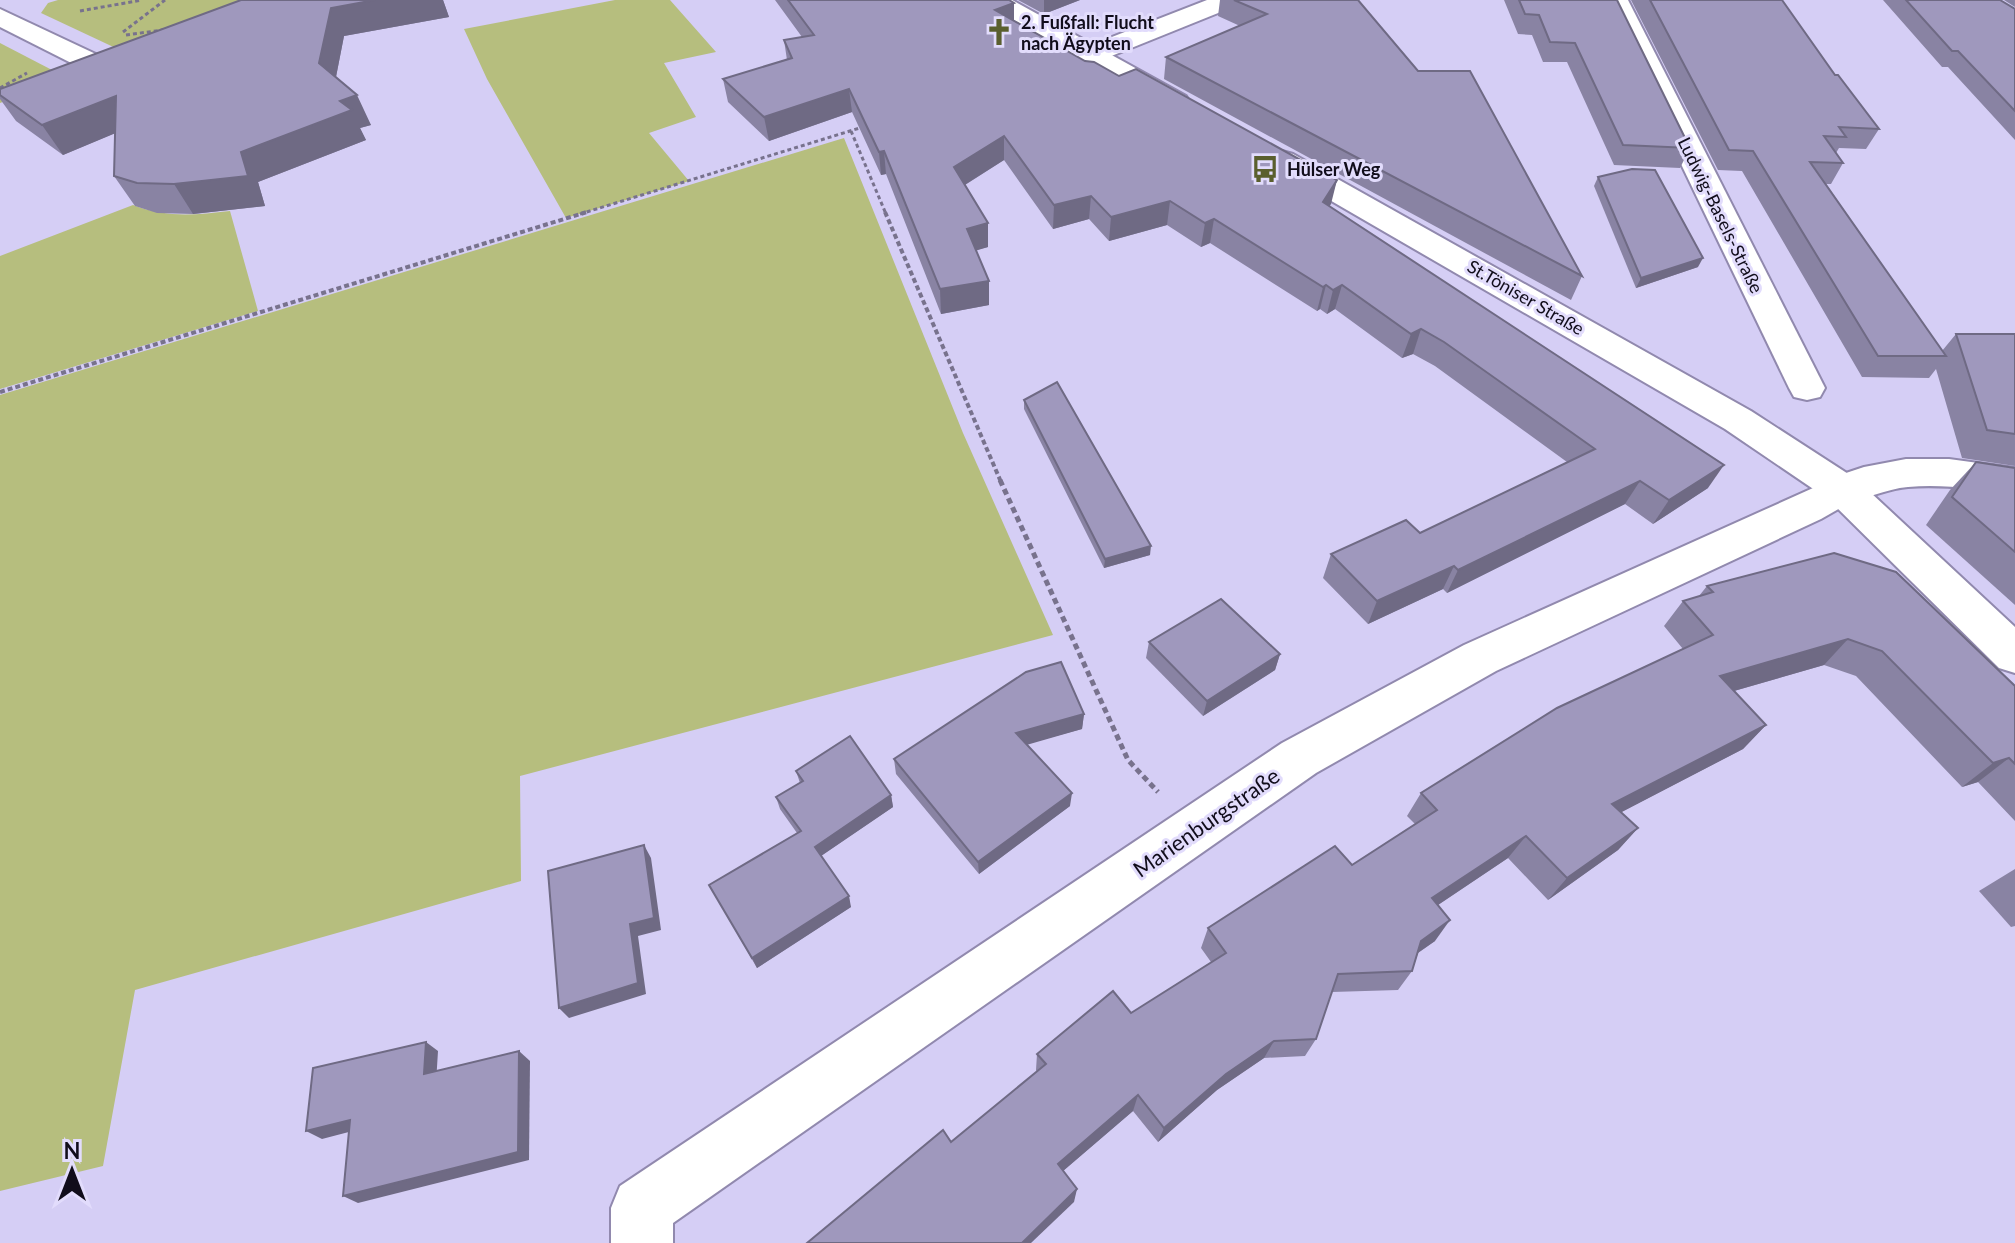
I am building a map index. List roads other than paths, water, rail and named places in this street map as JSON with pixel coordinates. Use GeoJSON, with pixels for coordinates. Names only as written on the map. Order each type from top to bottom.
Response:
{"type":"FeatureCollection","features":[{"type":"Feature","properties":{"kind":"street"},"geometry":{"type":"LineString","coordinates":[[993,0],[1209,119]]}},
{"type":"Feature","properties":{"kind":"street"},"geometry":{"type":"LineString","coordinates":[[1090,55],[1229,0]]}},
{"type":"Feature","properties":{"kind":"street","name":"Ludwig-Basels-Straße"},"geometry":{"type":"LineString","coordinates":[[1615,0],[1807,388]]}},
{"type":"Feature","properties":{"kind":"street"},"geometry":{"type":"LineString","coordinates":[[0,16],[28,5]]}},
{"type":"Feature","properties":{"kind":"street"},"geometry":{"type":"LineString","coordinates":[[0,16],[107,70]]}},
{"type":"Feature","properties":{"kind":"street"},"geometry":{"type":"LineString","coordinates":[[80,80],[135,59]]}},
{"type":"Feature","properties":{"kind":"street","name":"St.Töniser Straße"},"geometry":{"type":"LineString","coordinates":[[1250,142],[1738,420],[1842,489],[2015,655]]}},
{"type":"Feature","properties":{"kind":"street","name":"Marienburgstraße"},"geometry":{"type":"LineString","coordinates":[[642,1243],[642,1208],[1299,758],[1480,658],[1860,482],[1925,469],[2015,482]]}},
{"type":"Feature","properties":{"kind":"place","name":"2. Fußfall: Flucht nach Ägypten"},"geometry":{"type":"Point","coordinates":[999,32]}},
{"type":"Feature","properties":{"kind":"place","name":"Hülser Weg"},"geometry":{"type":"Point","coordinates":[1265,169]}}]}
